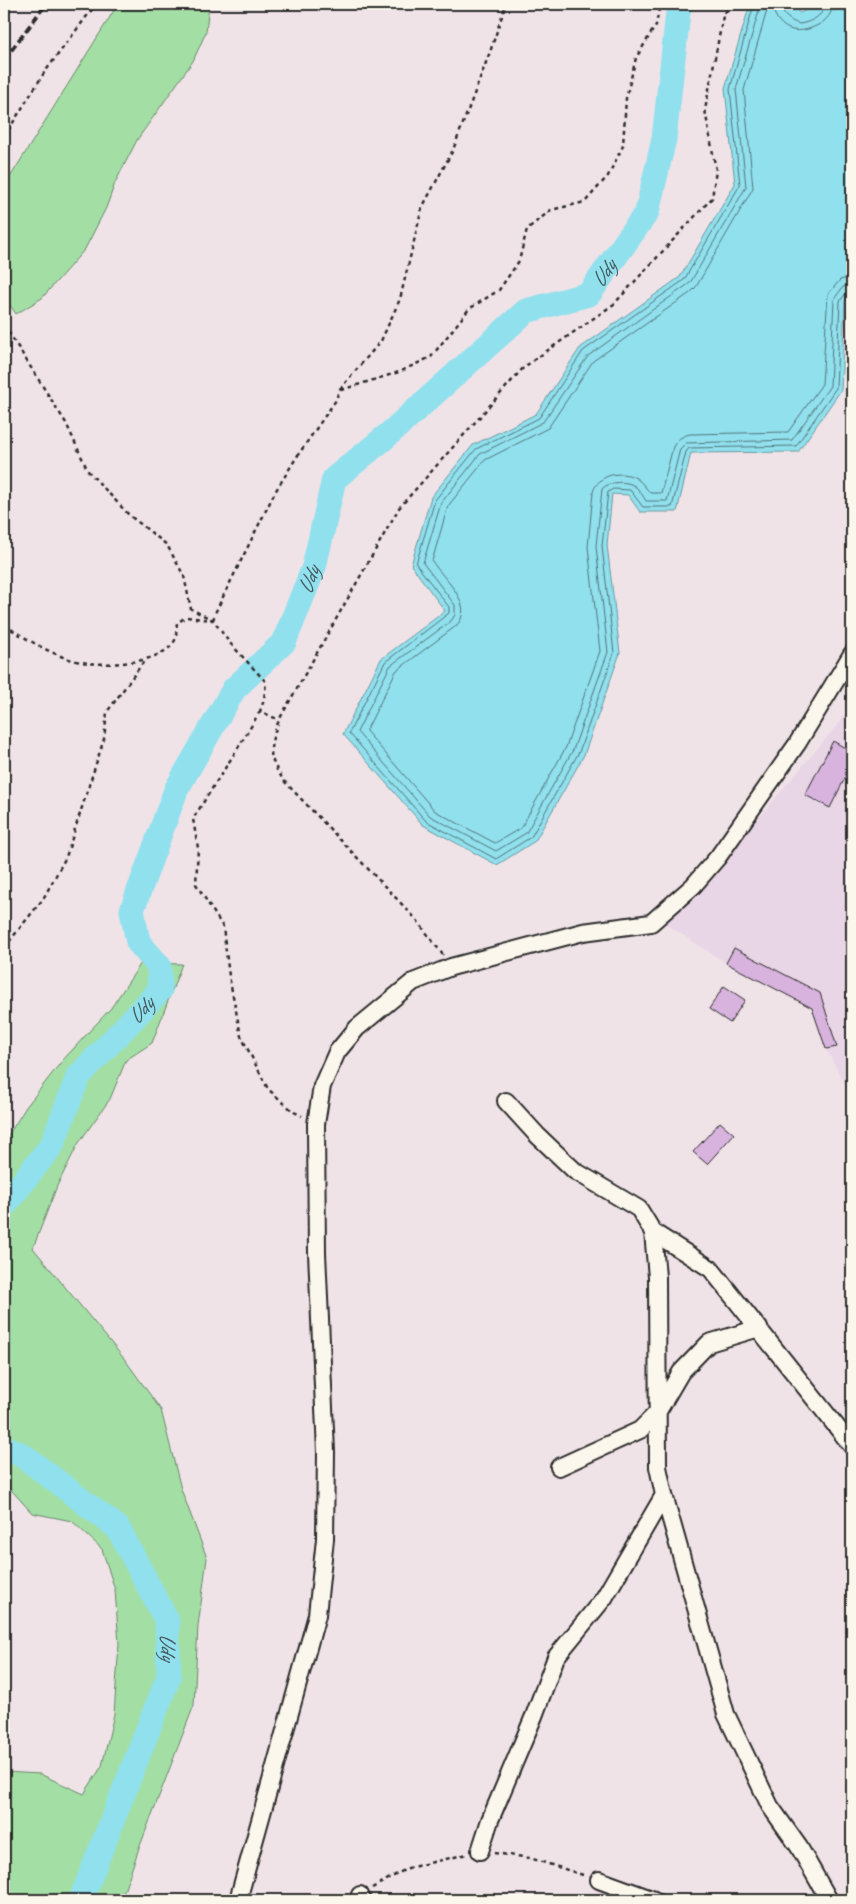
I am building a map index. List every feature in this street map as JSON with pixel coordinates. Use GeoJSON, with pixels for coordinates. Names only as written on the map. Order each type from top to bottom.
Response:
{"type":"FeatureCollection","features":[{"type":"Feature","properties":{"kind":"street"},"geometry":{"type":"LineString","coordinates":[[238,1900],[317,1615],[325,1539],[326,1452],[317,1253],[316,1124],[322,1086],[338,1052],[357,1028],[413,982],[451,967],[583,932],[651,923],[692,886],[718,857],[797,744],[852,654]]}},
{"type":"Feature","properties":{"kind":"street"},"geometry":{"type":"LineString","coordinates":[[506,1101],[537,1135],[575,1171],[640,1209],[653,1232],[657,1277],[658,1467],[664,1495],[726,1714],[770,1806],[799,1847],[828,1900]]}},
{"type":"Feature","properties":{"kind":"street"},"geometry":{"type":"LineString","coordinates":[[653,1232],[711,1269],[852,1446]]}},
{"type":"Feature","properties":{"kind":"street"},"geometry":{"type":"LineString","coordinates":[[559,1467],[640,1430],[657,1413],[681,1372],[709,1343],[759,1328]]}},
{"type":"Feature","properties":{"kind":"street"},"geometry":{"type":"LineString","coordinates":[[480,1851],[490,1820],[534,1716],[556,1657],[604,1598],[664,1495]]}},
{"type":"Feature","properties":{"kind":"street"},"geometry":{"type":"LineString","coordinates":[[599,1880],[654,1900]]}},
{"type":"Feature","properties":{"kind":"path"},"geometry":{"type":"LineString","coordinates":[[4,137],[44,73],[96,4]]}},
{"type":"Feature","properties":{"kind":"path"},"geometry":{"type":"LineString","coordinates":[[214,620],[216,611],[276,492],[298,455],[336,400],[339,390],[381,342],[400,299],[422,208],[453,150],[506,4]]}},
{"type":"Feature","properties":{"kind":"path"},"geometry":{"type":"LineString","coordinates":[[339,390],[399,372],[431,357],[469,309],[499,290],[519,261],[526,229],[551,210],[585,202],[608,176],[623,146],[626,98],[636,58],[656,25],[660,4]]}},
{"type":"Feature","properties":{"kind":"path"},"geometry":{"type":"LineString","coordinates":[[451,967],[416,919],[284,781],[274,765],[270,753],[272,738],[278,720],[399,508],[524,367],[614,304],[712,198],[716,170],[706,110],[723,16],[730,4]]}},
{"type":"Feature","properties":{"kind":"path"},"geometry":{"type":"LineString","coordinates":[[4,325],[66,423],[88,471],[129,515],[167,545],[184,576],[191,609],[214,620],[229,642],[266,682],[264,700],[260,711],[237,752],[222,772],[193,819],[198,848],[196,884],[223,927],[229,976],[241,1036],[268,1089],[294,1112],[316,1124]]}},
{"type":"Feature","properties":{"kind":"path"},"geometry":{"type":"LineString","coordinates":[[4,624],[41,648],[73,660],[111,663],[145,660],[165,651],[174,642],[177,624],[186,617],[214,620]]}},
{"type":"Feature","properties":{"kind":"path"},"geometry":{"type":"LineString","coordinates":[[4,948],[43,899],[66,857],[104,739],[108,712],[145,660]]}},
{"type":"Feature","properties":{"kind":"path"},"geometry":{"type":"LineString","coordinates":[[260,711],[278,720]]}},
{"type":"Feature","properties":{"kind":"path"},"geometry":{"type":"LineString","coordinates":[[361,1898],[408,1868],[480,1851],[530,1858],[599,1880]]}},
{"type":"Feature","properties":{"kind":"shaded area"},"geometry":{"type":"Polygon","coordinates":[[[852,702],[852,1097],[826,1049],[812,1008],[726,963],[666,924],[693,896],[838,724],[852,702]]]}},
{"type":"Feature","properties":{"kind":"green space"},"geometry":{"type":"Polygon","coordinates":[[[118,4],[209,4],[206,32],[193,61],[137,140],[85,249],[42,298],[16,314],[4,296],[4,187],[118,4]]]}},
{"type":"Feature","properties":{"kind":"green space"},"geometry":{"type":"Polygon","coordinates":[[[141,963],[182,964],[152,1043],[126,1060],[110,1099],[78,1144],[57,1186],[33,1248],[126,1361],[161,1410],[181,1489],[207,1558],[198,1626],[194,1705],[121,1900],[4,1900],[4,1772],[40,1774],[84,1794],[102,1766],[114,1714],[119,1644],[115,1590],[102,1549],[72,1521],[32,1513],[4,1482],[4,1142],[26,1107],[62,1061],[111,1008],[141,963]]]}},
{"type":"Feature","properties":{"kind":"water"},"geometry":{"type":"Polygon","coordinates":[[[750,4],[789,4],[800,13],[818,4],[852,4],[852,294],[845,301],[841,390],[798,452],[691,453],[677,512],[640,512],[628,495],[612,494],[607,545],[620,653],[584,755],[535,841],[497,865],[423,825],[343,734],[381,659],[445,611],[411,565],[431,497],[473,445],[536,414],[580,348],[680,277],[735,184],[725,88],[750,4]]]}},
{"type":"Feature","properties":{"kind":"building"},"geometry":{"type":"Polygon","coordinates":[[[833,741],[852,752],[852,764],[830,808],[805,795],[833,741]]]}},
{"type":"Feature","properties":{"kind":"building"},"geometry":{"type":"Polygon","coordinates":[[[734,948],[820,993],[837,1047],[826,1049],[812,1008],[726,963],[734,948]]]}},
{"type":"Feature","properties":{"kind":"building"},"geometry":{"type":"Polygon","coordinates":[[[724,986],[745,1000],[730,1023],[709,1009],[724,986]]]}},
{"type":"Feature","properties":{"kind":"building"},"geometry":{"type":"Polygon","coordinates":[[[720,1122],[734,1134],[707,1164],[693,1152],[720,1122]]]}},
{"type":"Feature","properties":{"kind":"waterway","name":"Udy"},"geometry":{"type":"LineString","coordinates":[[4,1206],[52,1145],[78,1077],[160,990],[159,966],[138,942],[132,910],[176,790],[234,689],[284,642],[314,567],[334,479],[388,435],[526,311],[589,294],[647,212],[664,139],[679,4]]}},
{"type":"Feature","properties":{"kind":"waterway","name":"Udy"},"geometry":{"type":"LineString","coordinates":[[4,1447],[22,1455],[118,1528],[167,1621],[169,1676],[81,1900]]}},
{"type":"Feature","properties":{"kind":"railway"},"geometry":{"type":"LineString","coordinates":[[4,60],[46,4]]}}]}
